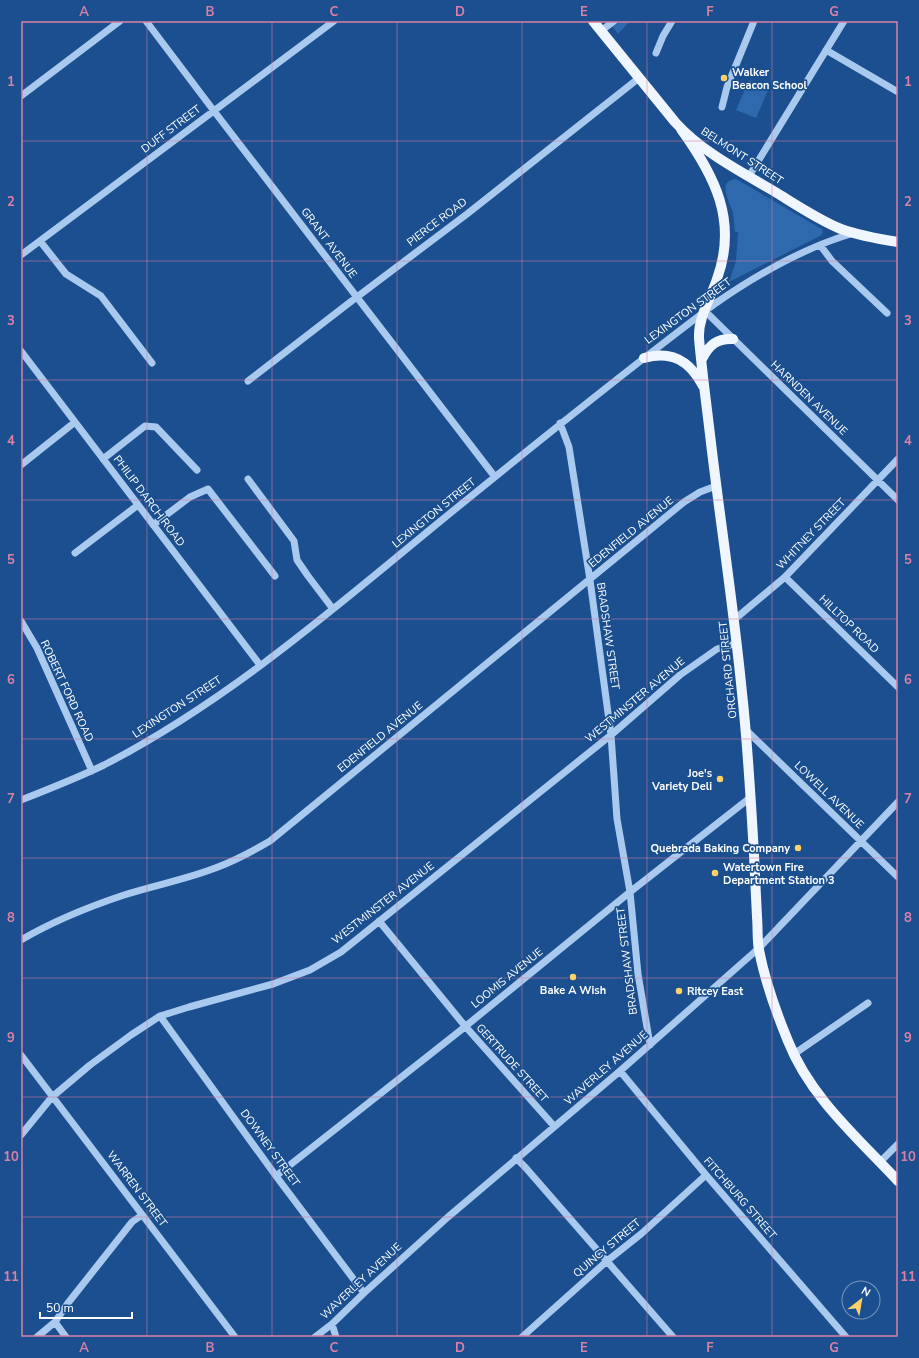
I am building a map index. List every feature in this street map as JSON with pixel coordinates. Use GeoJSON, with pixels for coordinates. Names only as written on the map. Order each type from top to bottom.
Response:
{"type":"FeatureCollection","features":[{"type":"Feature","properties":{"kind":"main road","name":"BELMONT STREET"},"geometry":{"type":"LineString","coordinates":[[593,21],[681,129],[702,146],[828,223],[854,233],[898,242]]}},
{"type":"Feature","properties":{"kind":"main road","name":"ORCHARD STREET"},"geometry":{"type":"LineString","coordinates":[[681,129],[696,150],[713,182],[720,200],[725,222],[726,237],[724,257],[718,278],[700,324],[699,333],[716,486],[735,619],[746,729],[759,948],[775,1007],[794,1054],[815,1090],[856,1137],[898,1181]]}},
{"type":"Feature","properties":{"kind":"main road"},"geometry":{"type":"LineString","coordinates":[[702,359],[713,343],[725,339],[733,339]]}},
{"type":"Feature","properties":{"kind":"main road"},"geometry":{"type":"LineString","coordinates":[[644,358],[658,355],[677,358],[693,371],[704,388]]}},
{"type":"Feature","properties":{"kind":"street"},"geometry":{"type":"LineString","coordinates":[[21,96],[120,21]]}},
{"type":"Feature","properties":{"kind":"street","name":"GRANT AVENUE"},"geometry":{"type":"LineString","coordinates":[[146,21],[495,477]]}},
{"type":"Feature","properties":{"kind":"street","name":"DUFF STREET"},"geometry":{"type":"LineString","coordinates":[[21,255],[334,21]]}},
{"type":"Feature","properties":{"kind":"street"},"geometry":{"type":"LineString","coordinates":[[601,31],[614,21]]}},
{"type":"Feature","properties":{"kind":"street"},"geometry":{"type":"LineString","coordinates":[[656,53],[663,36],[672,21]]}},
{"type":"Feature","properties":{"kind":"street"},"geometry":{"type":"LineString","coordinates":[[722,107],[727,87],[754,21]]}},
{"type":"Feature","properties":{"kind":"street"},"geometry":{"type":"LineString","coordinates":[[749,176],[844,21]]}},
{"type":"Feature","properties":{"kind":"street"},"geometry":{"type":"LineString","coordinates":[[826,50],[898,92]]}},
{"type":"Feature","properties":{"kind":"street","name":"PIERCE ROAD"},"geometry":{"type":"LineString","coordinates":[[248,381],[356,297],[467,214],[639,78]]}},
{"type":"Feature","properties":{"kind":"street","name":"LEXINGTON STREET"},"geometry":{"type":"LineString","coordinates":[[21,800],[92,771],[132,750],[176,723],[260,665],[333,608],[560,423],[705,311],[753,280],[820,245],[854,233]]}},
{"type":"Feature","properties":{"kind":"street"},"geometry":{"type":"LineString","coordinates":[[40,241],[66,274],[101,296],[152,362]]}},
{"type":"Feature","properties":{"kind":"street"},"geometry":{"type":"LineString","coordinates":[[820,245],[832,261],[887,313]]}},
{"type":"Feature","properties":{"kind":"street","name":"HARNDEN AVENUE"},"geometry":{"type":"LineString","coordinates":[[705,311],[898,500]]}},
{"type":"Feature","properties":{"kind":"street","name":"PHILIP DARCH ROAD"},"geometry":{"type":"LineString","coordinates":[[21,351],[260,665]]}},
{"type":"Feature","properties":{"kind":"street"},"geometry":{"type":"LineString","coordinates":[[21,465],[75,422]]}},
{"type":"Feature","properties":{"kind":"street","name":"BRADSHAW STREET"},"geometry":{"type":"LineString","coordinates":[[560,423],[569,447],[590,580],[611,735],[617,819],[630,892],[638,974],[650,1045]]}},
{"type":"Feature","properties":{"kind":"street"},"geometry":{"type":"LineString","coordinates":[[104,459],[145,426],[156,427],[197,470]]}},
{"type":"Feature","properties":{"kind":"street","name":"WHITNEY STREET"},"geometry":{"type":"LineString","coordinates":[[735,619],[785,577],[898,459]]}},
{"type":"Feature","properties":{"kind":"street"},"geometry":{"type":"LineString","coordinates":[[248,479],[294,541],[297,560],[333,608]]}},
{"type":"Feature","properties":{"kind":"street","name":"EDENFIELD AVENUE"},"geometry":{"type":"LineString","coordinates":[[21,940],[48,925],[126,894],[218,868],[270,841],[684,502],[700,492],[716,486]]}},
{"type":"Feature","properties":{"kind":"street"},"geometry":{"type":"LineString","coordinates":[[153,525],[190,497],[208,489],[276,576]]}},
{"type":"Feature","properties":{"kind":"street"},"geometry":{"type":"LineString","coordinates":[[75,553],[138,505]]}},
{"type":"Feature","properties":{"kind":"street","name":"HILLTOP ROAD"},"geometry":{"type":"LineString","coordinates":[[785,577],[898,687]]}},
{"type":"Feature","properties":{"kind":"street","name":"ROBERT FORD ROAD"},"geometry":{"type":"LineString","coordinates":[[21,621],[37,648],[92,771]]}},
{"type":"Feature","properties":{"kind":"street","name":"WESTMINSTER AVENUE"},"geometry":{"type":"LineString","coordinates":[[21,1135],[52,1096],[90,1065],[160,1016],[273,984],[310,970],[341,952],[611,735],[680,676],[716,649],[737,643]]}},
{"type":"Feature","properties":{"kind":"street","name":"LOWELL AVENUE"},"geometry":{"type":"LineString","coordinates":[[746,729],[898,877]]}},
{"type":"Feature","properties":{"kind":"street","name":"LOOMIS AVENUE"},"geometry":{"type":"LineString","coordinates":[[276,1176],[465,1026],[630,892],[751,797]]}},
{"type":"Feature","properties":{"kind":"street","name":"WAVERLEY AVENUE"},"geometry":{"type":"LineString","coordinates":[[315,1337],[332,1324],[448,1217],[620,1071],[759,948],[898,802]]}},
{"type":"Feature","properties":{"kind":"street","name":"GERTRUDE STREET"},"geometry":{"type":"LineString","coordinates":[[379,921],[465,1026],[554,1126]]}},
{"type":"Feature","properties":{"kind":"street"},"geometry":{"type":"LineString","coordinates":[[794,1054],[868,1003]]}},
{"type":"Feature","properties":{"kind":"street","name":"DOWNEY STREET"},"geometry":{"type":"LineString","coordinates":[[160,1016],[276,1176],[364,1293]]}},
{"type":"Feature","properties":{"kind":"street","name":"WARREN STREET"},"geometry":{"type":"LineString","coordinates":[[21,1055],[235,1337]]}},
{"type":"Feature","properties":{"kind":"street","name":"FITCHBURG STREET"},"geometry":{"type":"LineString","coordinates":[[620,1071],[706,1175],[846,1337]]}},
{"type":"Feature","properties":{"kind":"street"},"geometry":{"type":"LineString","coordinates":[[880,1162],[898,1144]]}},
{"type":"Feature","properties":{"kind":"street"},"geometry":{"type":"LineString","coordinates":[[516,1158],[673,1337]]}},
{"type":"Feature","properties":{"kind":"street","name":"QUINCY STREET"},"geometry":{"type":"LineString","coordinates":[[522,1337],[607,1261],[641,1234],[706,1175]]}},
{"type":"Feature","properties":{"kind":"street"},"geometry":{"type":"LineString","coordinates":[[37,1337],[55,1322],[68,1303],[132,1222],[142,1215]]}},
{"type":"Feature","properties":{"kind":"street"},"geometry":{"type":"LineString","coordinates":[[55,1322],[66,1337]]}},
{"type":"Feature","properties":{"kind":"street"},"geometry":{"type":"LineString","coordinates":[[332,1324],[336,1337]]}},
{"type":"Feature","properties":{"kind":"shaded area"},"geometry":{"type":"Polygon","coordinates":[[[608,21],[630,21],[618,34],[608,21]]]}},
{"type":"Feature","properties":{"kind":"shaded area"},"geometry":{"type":"Polygon","coordinates":[[[749,80],[769,88],[756,118],[736,110],[749,80]]]}},
{"type":"Feature","properties":{"kind":"shaded area"},"geometry":{"type":"Polygon","coordinates":[[[736,179],[822,229],[823,233],[820,236],[729,282],[736,261],[738,232],[735,232],[733,213],[725,188],[730,181],[736,179]]]}},
{"type":"Feature","properties":{"kind":"place","name":"Walker Beacon School"},"geometry":{"type":"Point","coordinates":[724,78]}},
{"type":"Feature","properties":{"kind":"place","name":"Joe's Variety Deli"},"geometry":{"type":"Point","coordinates":[720,779]}},
{"type":"Feature","properties":{"kind":"place","name":"Quebrada Baking Company"},"geometry":{"type":"Point","coordinates":[798,848]}},
{"type":"Feature","properties":{"kind":"place","name":"Watertown Fire Department Station 3"},"geometry":{"type":"Point","coordinates":[715,873]}},
{"type":"Feature","properties":{"kind":"place","name":"Bake A Wish"},"geometry":{"type":"Point","coordinates":[573,977]}},
{"type":"Feature","properties":{"kind":"place","name":"Ritcey East"},"geometry":{"type":"Point","coordinates":[679,991]}}]}
